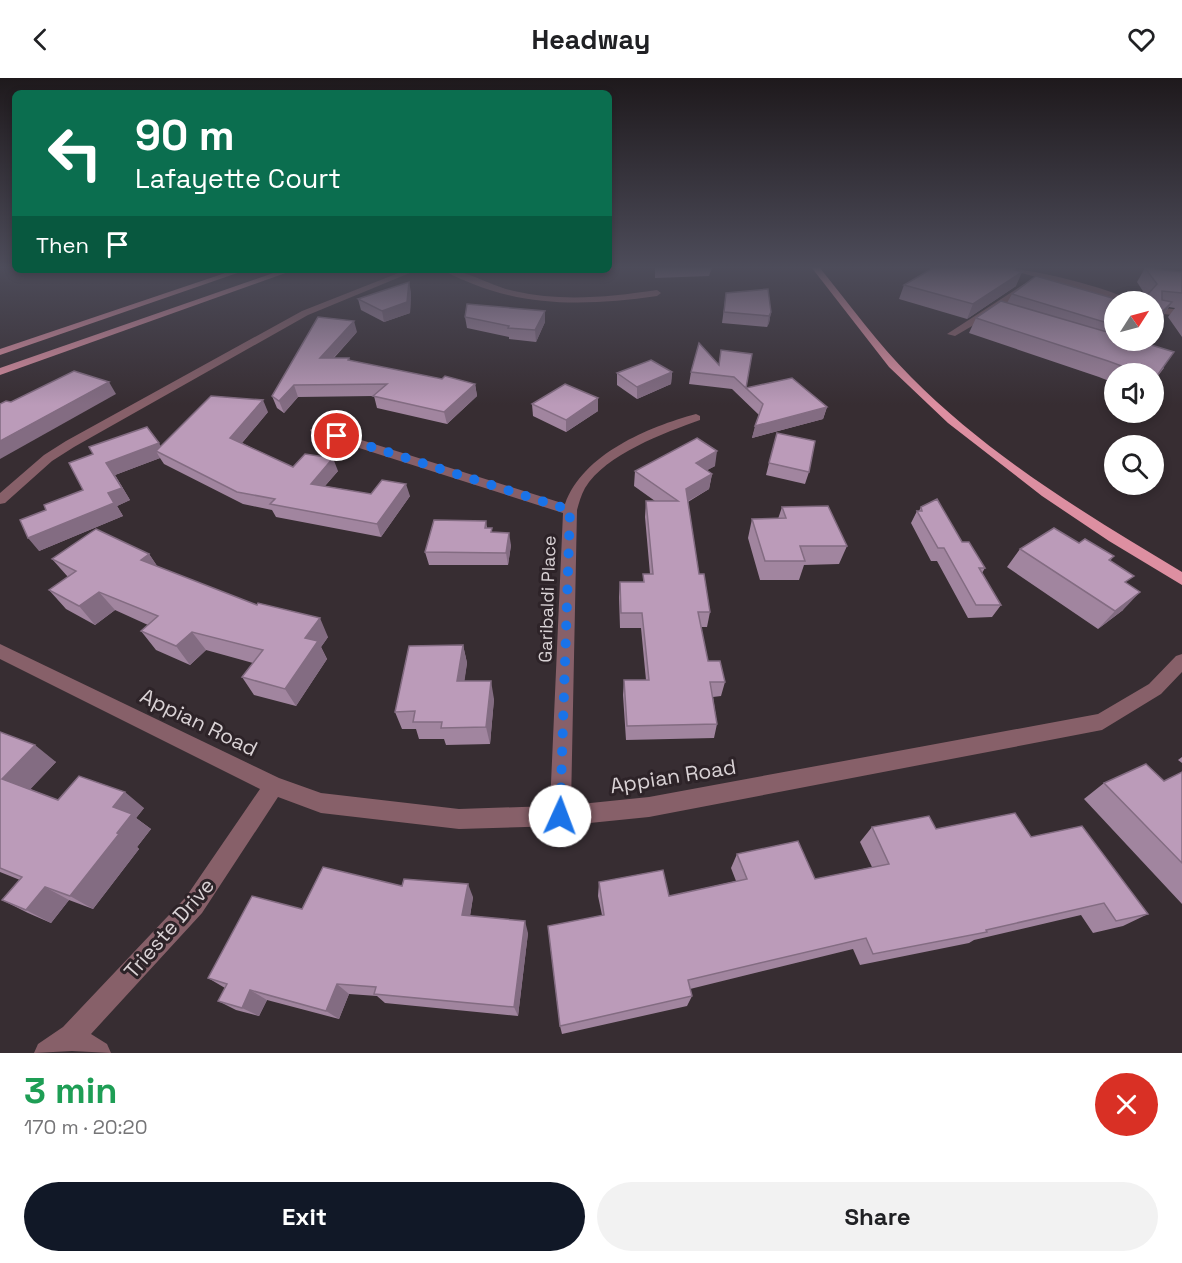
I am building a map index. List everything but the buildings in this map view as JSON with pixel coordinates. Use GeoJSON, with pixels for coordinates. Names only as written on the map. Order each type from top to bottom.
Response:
{"type":"FeatureCollection","features":[{"type":"Feature","properties":{"kind":"main road"},"geometry":{"type":"LineString","coordinates":[[0,352],[114,314]]}},
{"type":"Feature","properties":{"kind":"main road"},"geometry":{"type":"LineString","coordinates":[[0,372],[166,314]]}},
{"type":"Feature","properties":{"kind":"main road"},"geometry":{"type":"LineString","coordinates":[[852,314],[882,351],[921,393],[1020,476],[1113,538],[1182,579]]}},
{"type":"Feature","properties":{"kind":"street"},"geometry":{"type":"LineString","coordinates":[[0,500],[48,458],[306,314]]}},
{"type":"Feature","properties":{"kind":"street"},"geometry":{"type":"LineString","coordinates":[[952,334],[987,314]]}},
{"type":"Feature","properties":{"kind":"street","name":"Garibaldi Place"},"geometry":{"type":"LineString","coordinates":[[560,816],[570,510],[580,486],[610,458],[662,429],[696,418]]}},
{"type":"Feature","properties":{"kind":"street"},"geometry":{"type":"LineString","coordinates":[[316,430],[570,510]]}},
{"type":"Feature","properties":{"kind":"street","name":"Appian Road"},"geometry":{"type":"LineString","coordinates":[[0,651],[274,786],[321,802],[459,819],[560,816],[649,807],[1102,722],[1155,689],[1182,661]]}},
{"type":"Feature","properties":{"kind":"street","name":"Trieste Drive"},"geometry":{"type":"LineString","coordinates":[[46,1053],[72,1036],[194,905],[274,786]]}},
{"type":"Feature","properties":{"kind":"street"},"geometry":{"type":"LineString","coordinates":[[72,1036],[98,1053]]}},
{"type":"Feature","properties":{"kind":"route"},"geometry":{"type":"LineString","coordinates":[[337,436],[570,510],[560,816]]}}]}
